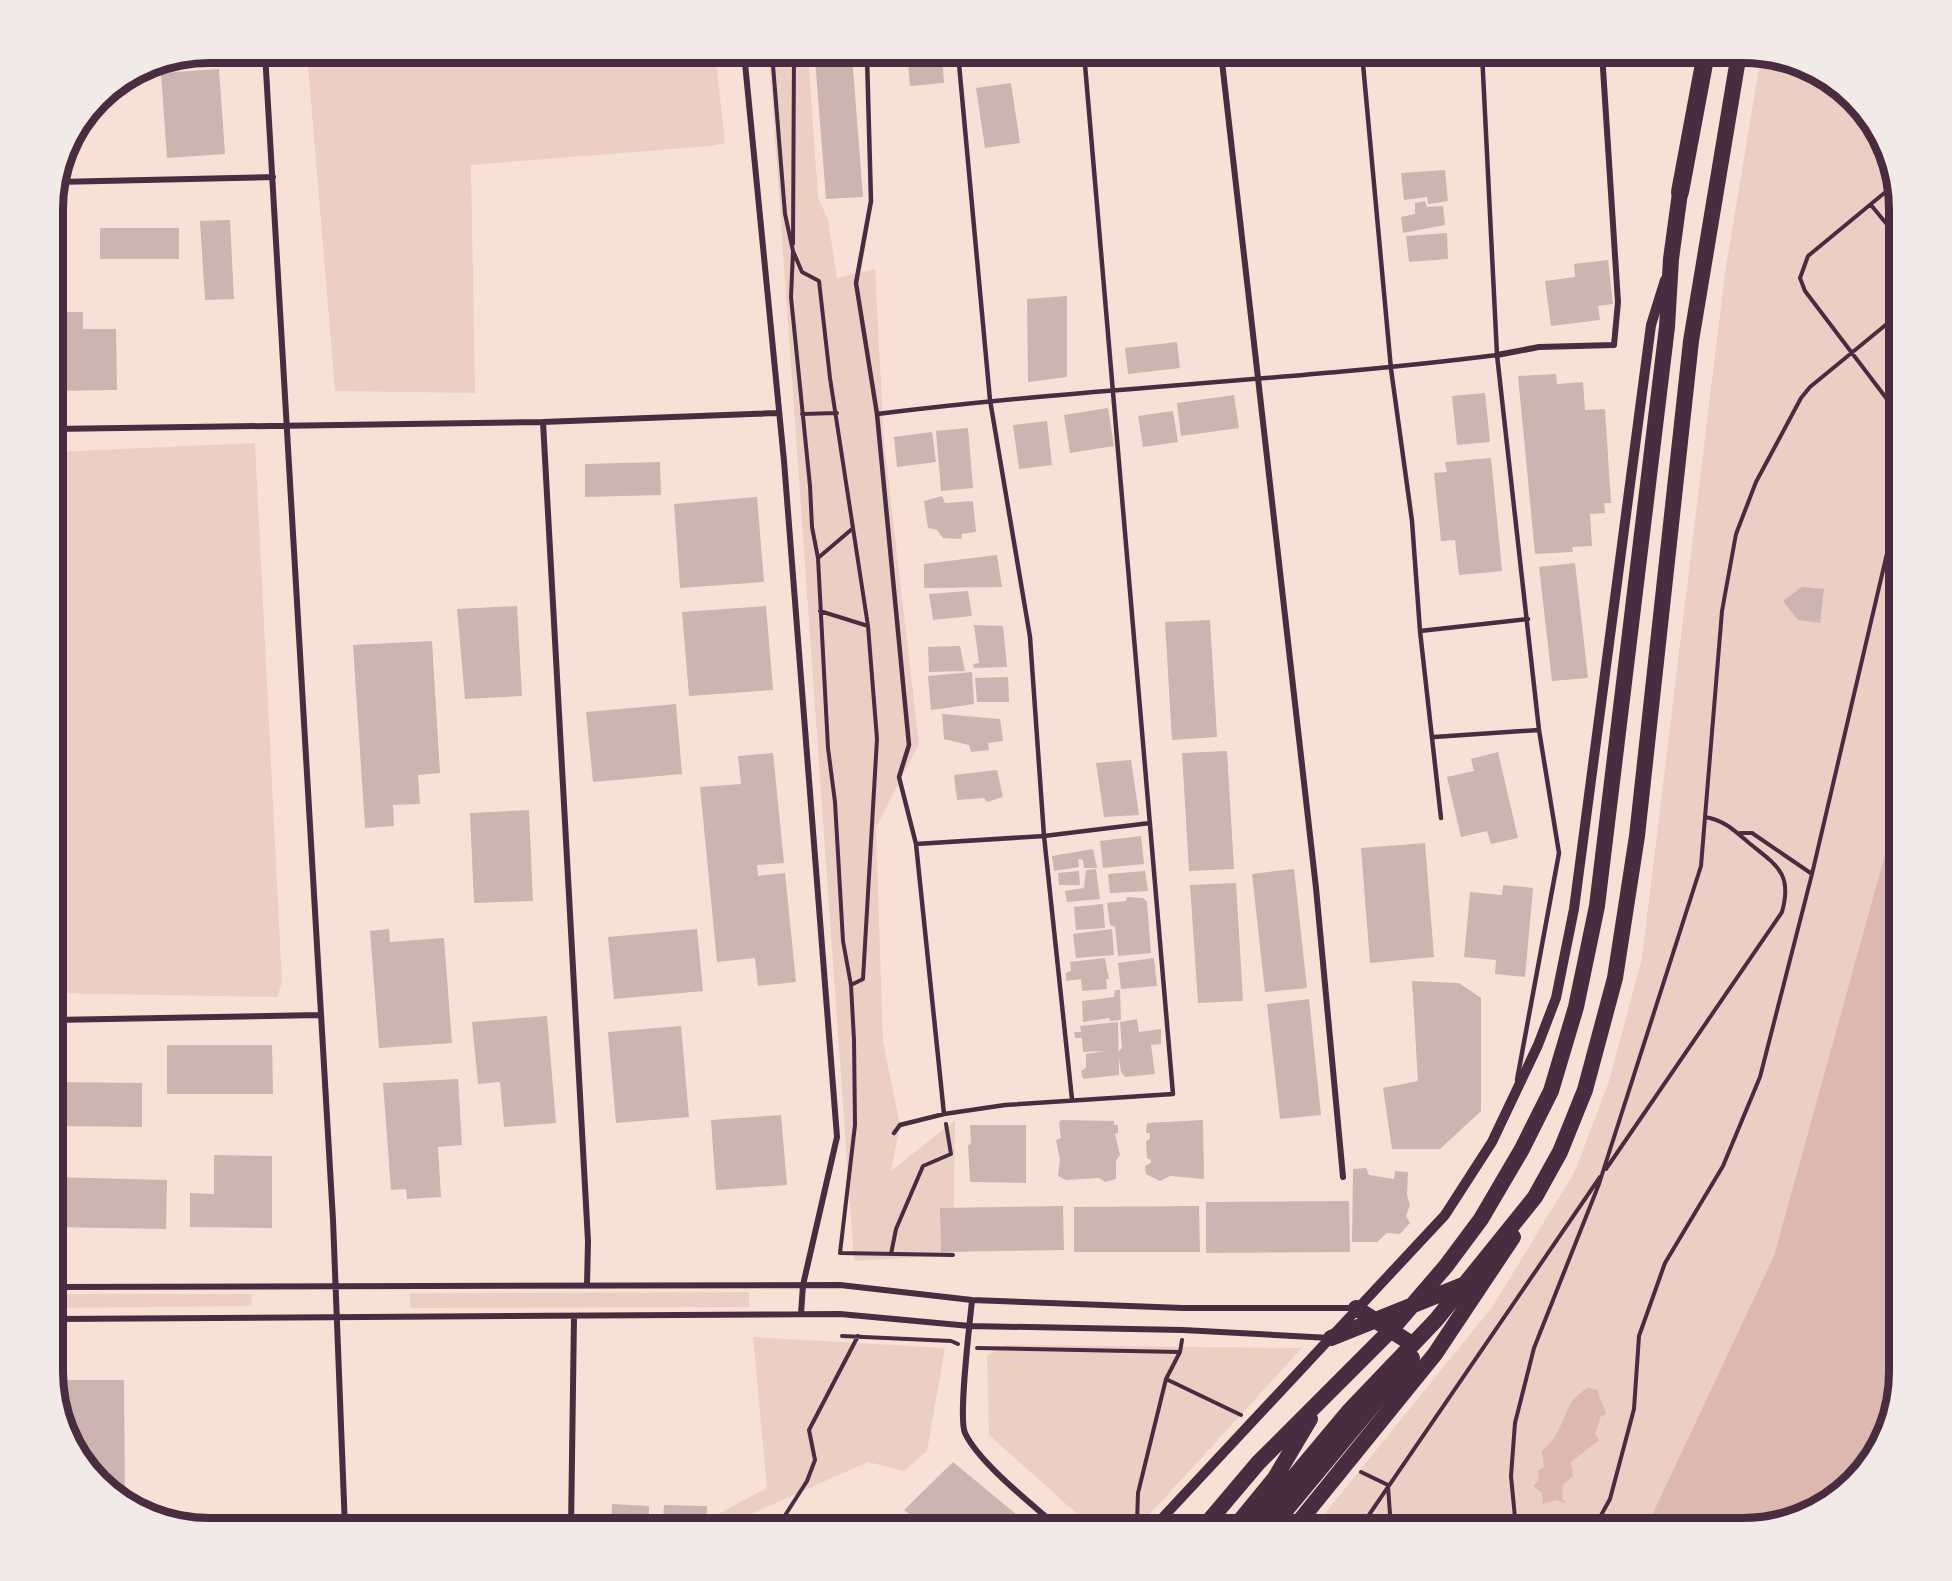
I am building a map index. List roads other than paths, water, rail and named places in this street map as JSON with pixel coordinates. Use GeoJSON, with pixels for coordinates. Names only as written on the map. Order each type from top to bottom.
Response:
{"type":"FeatureCollection","features":[{"type":"Feature","properties":{"kind":"highway"},"geometry":{"type":"LineString","coordinates":[[1211,1518],[1258,1463],[1414,1306],[1481,1219],[1522,1149],[1551,1091],[1576,1007],[1597,906],[1667,327],[1671,259],[1698,63]]}},
{"type":"Feature","properties":{"kind":"highway"},"geometry":{"type":"LineString","coordinates":[[1680,192],[1704,63]]}},
{"type":"Feature","properties":{"kind":"highway"},"geometry":{"type":"LineString","coordinates":[[1302,1518],[1435,1354],[1506,1251],[1560,1152],[1585,1090],[1615,978],[1637,836],[1691,341],[1737,63]]}},
{"type":"Feature","properties":{"kind":"highway"},"geometry":{"type":"LineString","coordinates":[[1259,1518],[1350,1410],[1436,1320],[1535,1197]]}},
{"type":"Feature","properties":{"kind":"highway"},"geometry":{"type":"LineString","coordinates":[[1331,1338],[1375,1318],[1414,1306],[1466,1284]]}},
{"type":"Feature","properties":{"kind":"highway"},"geometry":{"type":"LineString","coordinates":[[1279,1518],[1415,1355],[1412,1344],[1375,1318],[1356,1308]]}},
{"type":"Feature","properties":{"kind":"highway"},"geometry":{"type":"LineString","coordinates":[[1242,1518],[1275,1478],[1321,1401]]}},
{"type":"Feature","properties":{"kind":"street"},"geometry":{"type":"LineString","coordinates":[[266,63],[285,426],[333,1220],[345,1518]]}},
{"type":"Feature","properties":{"kind":"street"},"geometry":{"type":"LineString","coordinates":[[745,63],[817,862],[837,1137],[803,1285],[801,1314]]}},
{"type":"Feature","properties":{"kind":"street"},"geometry":{"type":"LineString","coordinates":[[1222,63],[1316,888],[1343,1177]]}},
{"type":"Feature","properties":{"kind":"street"},"geometry":{"type":"LineString","coordinates":[[1497,356],[1539,347],[1614,345],[1618,302],[1603,63]]}},
{"type":"Feature","properties":{"kind":"street"},"geometry":{"type":"LineString","coordinates":[[66,182],[273,177]]}},
{"type":"Feature","properties":{"kind":"street"},"geometry":{"type":"LineString","coordinates":[[1162,1518],[1445,1215],[1492,1142],[1538,1045],[1557,998],[1575,909],[1651,325],[1671,259]]}},
{"type":"Feature","properties":{"kind":"street"},"geometry":{"type":"LineString","coordinates":[[63,429],[543,422],[777,414]]}},
{"type":"Feature","properties":{"kind":"street"},"geometry":{"type":"LineString","coordinates":[[543,422],[586,1206],[587,1285]]}},
{"type":"Feature","properties":{"kind":"street"},"geometry":{"type":"LineString","coordinates":[[63,1020],[320,1015]]}},
{"type":"Feature","properties":{"kind":"street"},"geometry":{"type":"LineString","coordinates":[[63,1287],[840,1285],[972,1300],[1183,1308],[1356,1308]]}},
{"type":"Feature","properties":{"kind":"street"},"geometry":{"type":"LineString","coordinates":[[972,1300],[966,1347],[964,1432],[982,1457],[1048,1518]]}},
{"type":"Feature","properties":{"kind":"street"},"geometry":{"type":"LineString","coordinates":[[63,1319],[840,1314],[970,1326],[1183,1330],[1331,1338]]}},
{"type":"Feature","properties":{"kind":"street"},"geometry":{"type":"LineString","coordinates":[[571,1518],[574,1317]]}},
{"type":"Feature","properties":{"kind":"lane"},"geometry":{"type":"LineString","coordinates":[[867,63],[871,201],[856,283],[877,414],[909,745],[899,777],[916,844],[944,1114]]}},
{"type":"Feature","properties":{"kind":"lane"},"geometry":{"type":"LineString","coordinates":[[959,63],[990,400],[1030,637],[1044,836],[1072,1099]]}},
{"type":"Feature","properties":{"kind":"lane"},"geometry":{"type":"LineString","coordinates":[[894,1133],[900,1125],[944,1114],[1005,1105],[1173,1094],[1111,390],[1085,63]]}},
{"type":"Feature","properties":{"kind":"lane"},"geometry":{"type":"LineString","coordinates":[[1363,63],[1391,369],[1412,522],[1420,631],[1434,737],[1441,818]]}},
{"type":"Feature","properties":{"kind":"lane"},"geometry":{"type":"LineString","coordinates":[[1483,63],[1497,356],[1539,730],[1559,853],[1516,1089]]}},
{"type":"Feature","properties":{"kind":"lane"},"geometry":{"type":"LineString","coordinates":[[877,414],[990,400],[1391,369],[1497,356]]}},
{"type":"Feature","properties":{"kind":"lane"},"geometry":{"type":"LineString","coordinates":[[1420,631],[1528,619]]}},
{"type":"Feature","properties":{"kind":"lane"},"geometry":{"type":"LineString","coordinates":[[1434,737],[1539,730]]}},
{"type":"Feature","properties":{"kind":"lane"},"geometry":{"type":"LineString","coordinates":[[916,844],[1044,836],[1150,823]]}}]}
